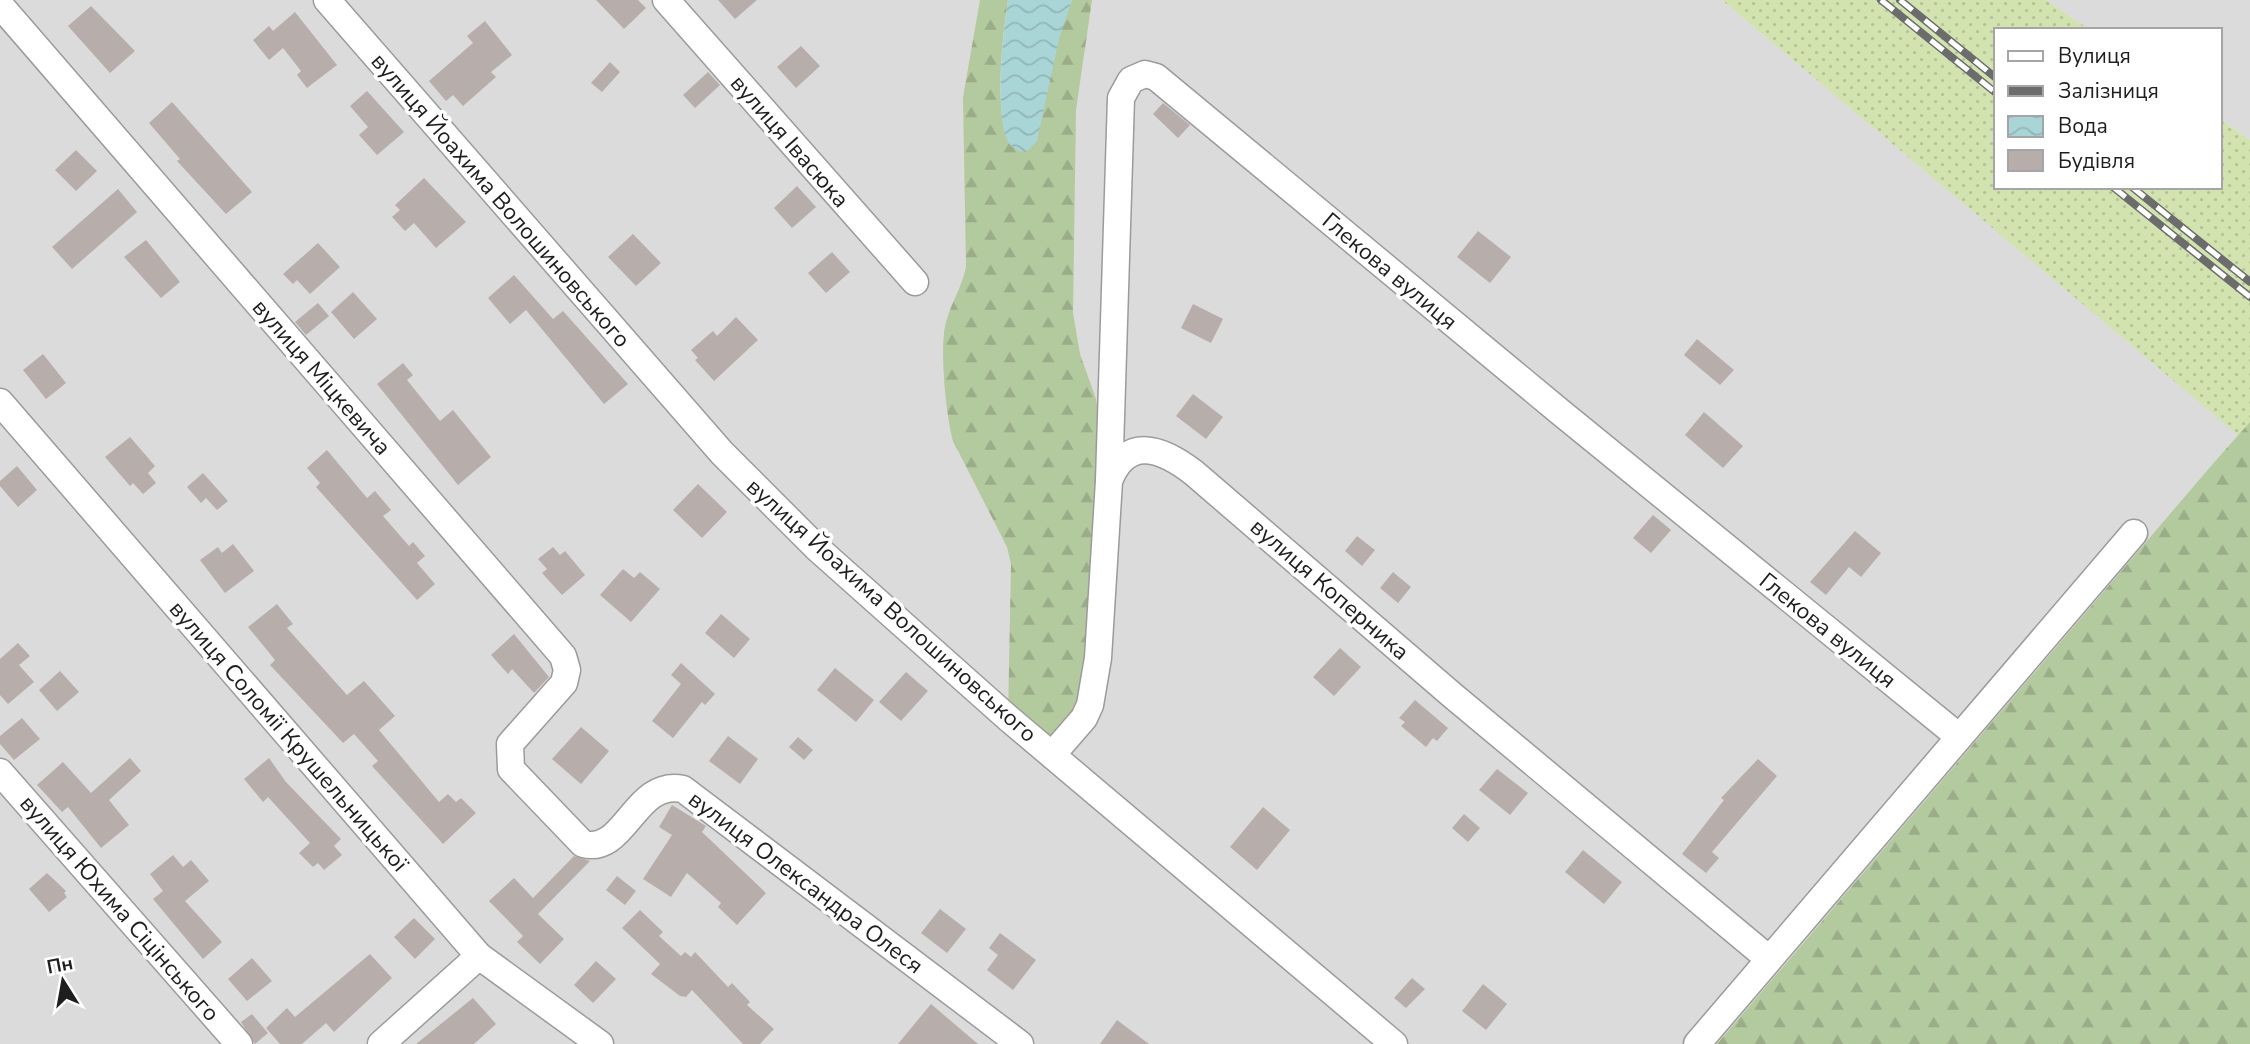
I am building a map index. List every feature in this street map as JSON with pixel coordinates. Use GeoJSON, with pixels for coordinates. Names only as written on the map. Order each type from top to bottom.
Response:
{"type":"FeatureCollection","features":[{"type":"Feature","properties":{"kind":"street","name":"вулиця Йоахима Волошиновського"},"geometry":{"type":"LineString","coordinates":[[327,0],[713,442],[767,500],[1052,755],[1394,1044]]}},
{"type":"Feature","properties":{"kind":"street","name":"вулиця Івасюка"},"geometry":{"type":"LineString","coordinates":[[666,0],[915,282]]}},
{"type":"Feature","properties":{"kind":"street","name":"вулиця Міцкевича"},"geometry":{"type":"LineString","coordinates":[[0,5],[563,656],[567,670],[564,684],[510,744],[509,757]]}},
{"type":"Feature","properties":{"kind":"street","name":"Глекова вулиця"},"geometry":{"type":"LineString","coordinates":[[1109,481],[1121,97],[1131,80],[1146,74],[1156,77],[1559,411],[1958,736]]}},
{"type":"Feature","properties":{"kind":"street","name":"вулиця Соломії Крушельницької"},"geometry":{"type":"LineString","coordinates":[[0,402],[479,956],[600,1044]]}},
{"type":"Feature","properties":{"kind":"street","name":"вулиця Коперника"},"geometry":{"type":"LineString","coordinates":[[1109,481],[1123,458],[1142,449],[1160,452],[1178,460],[1769,959]]}},
{"type":"Feature","properties":{"kind":"street"},"geometry":{"type":"LineString","coordinates":[[1052,755],[1084,718],[1090,705],[1098,658],[1109,481]]}},
{"type":"Feature","properties":{"kind":"street"},"geometry":{"type":"LineString","coordinates":[[1697,1044],[2134,533]]}},
{"type":"Feature","properties":{"kind":"street","name":"вулиця Олександра Олеся"},"geometry":{"type":"LineString","coordinates":[[509,757],[511,769],[583,844],[594,847],[606,843],[655,792],[668,786],[683,789],[1020,1044]]}},
{"type":"Feature","properties":{"kind":"street","name":"вулиця Юхима Сіцінського"},"geometry":{"type":"LineString","coordinates":[[0,772],[239,1044]]}},
{"type":"Feature","properties":{"kind":"street"},"geometry":{"type":"LineString","coordinates":[[381,1044],[479,956]]}},
{"type":"Feature","properties":{"kind":"shaded area"},"geometry":{"type":"Polygon","coordinates":[[[0,0],[1722,0],[2239,435],[1717,1044],[0,1044],[0,0]]]}},
{"type":"Feature","properties":{"kind":"shaded area"},"geometry":{"type":"Polygon","coordinates":[[[2046,0],[2250,0],[2250,140],[2222,120],[2222,28],[2087,28],[2046,0]]]}},
{"type":"Feature","properties":{"kind":"green space"},"geometry":{"type":"Polygon","coordinates":[[[980,0],[1008,0],[1001,97],[1002,117],[1012,147],[1072,0],[1092,0],[1076,110],[1073,313],[1080,354],[1096,399],[1109,481],[1098,658],[1052,755],[1008,718],[1011,564],[1007,547],[953,441],[946,399],[944,333],[966,267],[963,97],[980,0]]]}},
{"type":"Feature","properties":{"kind":"green space"},"geometry":{"type":"Polygon","coordinates":[[[1722,0],[2046,0],[2087,28],[1994,28],[1994,189],[2222,189],[2222,120],[2250,140],[2250,499],[2211,466],[2238,435],[1722,0]]]}},
{"type":"Feature","properties":{"kind":"green space"},"geometry":{"type":"Polygon","coordinates":[[[2250,422],[2250,1044],[1717,1044],[2211,466],[2250,422]]]}},
{"type":"Feature","properties":{"kind":"water"},"geometry":{"type":"Polygon","coordinates":[[[1008,0],[1072,0],[1059,39],[1037,141],[1026,152],[1019,151],[1008,142],[1001,111],[1002,51],[1008,0]]]}},
{"type":"Feature","properties":{"kind":"building"},"geometry":{"type":"Polygon","coordinates":[[[596,0],[638,0],[646,8],[624,29],[596,0]]]}},
{"type":"Feature","properties":{"kind":"building"},"geometry":{"type":"Polygon","coordinates":[[[718,0],[757,0],[735,19],[718,0]]]}},
{"type":"Feature","properties":{"kind":"building"},"geometry":{"type":"Polygon","coordinates":[[[91,6],[135,51],[110,73],[68,26],[91,6]]]}},
{"type":"Feature","properties":{"kind":"building"},"geometry":{"type":"Polygon","coordinates":[[[295,12],[337,65],[307,88],[297,75],[301,71],[283,48],[269,60],[253,40],[269,26],[273,31],[295,12]]]}},
{"type":"Feature","properties":{"kind":"building"},"geometry":{"type":"Polygon","coordinates":[[[485,21],[512,55],[491,72],[496,77],[463,106],[453,95],[446,101],[429,81],[473,43],[467,36],[485,21]]]}},
{"type":"Feature","properties":{"kind":"building"},"geometry":{"type":"Polygon","coordinates":[[[801,46],[820,66],[796,88],[777,67],[801,46]]]}},
{"type":"Feature","properties":{"kind":"building"},"geometry":{"type":"Polygon","coordinates":[[[610,62],[620,72],[602,92],[591,83],[610,62]]]}},
{"type":"Feature","properties":{"kind":"building"},"geometry":{"type":"Polygon","coordinates":[[[708,72],[720,85],[695,108],[683,95],[708,72]]]}},
{"type":"Feature","properties":{"kind":"building"},"geometry":{"type":"Polygon","coordinates":[[[367,91],[404,132],[377,155],[359,135],[368,127],[350,106],[367,91]]]}},
{"type":"Feature","properties":{"kind":"building"},"geometry":{"type":"Polygon","coordinates":[[[172,102],[252,192],[226,214],[177,161],[180,159],[149,123],[172,102]]]}},
{"type":"Feature","properties":{"kind":"building"},"geometry":{"type":"Polygon","coordinates":[[[1163,103],[1190,125],[1178,138],[1153,114],[1163,103]]]}},
{"type":"Feature","properties":{"kind":"building"},"geometry":{"type":"Polygon","coordinates":[[[76,150],[97,171],[76,191],[55,170],[76,150]]]}},
{"type":"Feature","properties":{"kind":"building"},"geometry":{"type":"Polygon","coordinates":[[[424,178],[466,222],[436,248],[414,223],[405,231],[392,217],[400,210],[395,205],[424,178]]]}},
{"type":"Feature","properties":{"kind":"building"},"geometry":{"type":"Polygon","coordinates":[[[797,186],[816,207],[792,228],[774,208],[797,186]]]}},
{"type":"Feature","properties":{"kind":"building"},"geometry":{"type":"Polygon","coordinates":[[[118,189],[137,212],[72,269],[52,247],[118,189]]]}},
{"type":"Feature","properties":{"kind":"building"},"geometry":{"type":"Polygon","coordinates":[[[1478,231],[1511,257],[1490,283],[1457,257],[1478,231]]]}},
{"type":"Feature","properties":{"kind":"building"},"geometry":{"type":"Polygon","coordinates":[[[633,234],[661,263],[636,286],[608,257],[633,234]]]}},
{"type":"Feature","properties":{"kind":"building"},"geometry":{"type":"Polygon","coordinates":[[[146,240],[180,282],[161,298],[124,257],[146,240]]]}},
{"type":"Feature","properties":{"kind":"building"},"geometry":{"type":"Polygon","coordinates":[[[318,243],[340,267],[310,294],[297,280],[293,284],[283,274],[318,243]]]}},
{"type":"Feature","properties":{"kind":"building"},"geometry":{"type":"Polygon","coordinates":[[[832,252],[850,272],[826,293],[808,273],[832,252]]]}},
{"type":"Feature","properties":{"kind":"building"},"geometry":{"type":"Polygon","coordinates":[[[514,275],[553,319],[563,311],[628,384],[604,404],[526,310],[510,324],[488,298],[514,275]]]}},
{"type":"Feature","properties":{"kind":"building"},"geometry":{"type":"Polygon","coordinates":[[[353,292],[377,319],[354,339],[331,312],[353,292]]]}},
{"type":"Feature","properties":{"kind":"building"},"geometry":{"type":"Polygon","coordinates":[[[318,303],[329,316],[306,335],[295,322],[318,303]]]}},
{"type":"Feature","properties":{"kind":"building"},"geometry":{"type":"Polygon","coordinates":[[[1193,304],[1223,319],[1211,343],[1181,328],[1193,304]]]}},
{"type":"Feature","properties":{"kind":"building"},"geometry":{"type":"Polygon","coordinates":[[[736,317],[758,340],[714,381],[695,360],[698,358],[691,350],[713,331],[717,336],[736,317]]]}},
{"type":"Feature","properties":{"kind":"building"},"geometry":{"type":"Polygon","coordinates":[[[1697,339],[1734,370],[1720,385],[1684,355],[1697,339]]]}},
{"type":"Feature","properties":{"kind":"building"},"geometry":{"type":"Polygon","coordinates":[[[43,354],[66,383],[46,399],[23,370],[43,354]]]}},
{"type":"Feature","properties":{"kind":"building"},"geometry":{"type":"Polygon","coordinates":[[[403,363],[413,375],[407,380],[440,421],[453,410],[491,457],[458,485],[377,384],[403,363]]]}},
{"type":"Feature","properties":{"kind":"building"},"geometry":{"type":"Polygon","coordinates":[[[1193,394],[1223,417],[1206,439],[1176,416],[1193,394]]]}},
{"type":"Feature","properties":{"kind":"building"},"geometry":{"type":"Polygon","coordinates":[[[1704,412],[1743,446],[1723,468],[1685,435],[1704,412]]]}},
{"type":"Feature","properties":{"kind":"building"},"geometry":{"type":"Polygon","coordinates":[[[130,437],[155,466],[148,473],[156,483],[143,494],[133,483],[130,486],[105,457],[130,437]]]}},
{"type":"Feature","properties":{"kind":"building"},"geometry":{"type":"Polygon","coordinates":[[[327,450],[367,498],[375,491],[391,510],[383,516],[409,546],[413,542],[425,556],[417,563],[435,584],[417,600],[316,487],[320,483],[307,468],[327,450]]]}},
{"type":"Feature","properties":{"kind":"building"},"geometry":{"type":"Polygon","coordinates":[[[17,466],[37,490],[18,507],[0,486],[0,481],[17,466]]]}},
{"type":"Feature","properties":{"kind":"building"},"geometry":{"type":"Polygon","coordinates":[[[203,473],[228,501],[217,510],[206,498],[201,503],[187,487],[203,473]]]}},
{"type":"Feature","properties":{"kind":"building"},"geometry":{"type":"Polygon","coordinates":[[[698,484],[727,512],[702,538],[673,510],[698,484]]]}},
{"type":"Feature","properties":{"kind":"building"},"geometry":{"type":"Polygon","coordinates":[[[1653,515],[1671,530],[1651,553],[1633,538],[1653,515]]]}},
{"type":"Feature","properties":{"kind":"building"},"geometry":{"type":"Polygon","coordinates":[[[1855,531],[1881,553],[1861,577],[1849,567],[1826,595],[1810,582],[1855,531]]]}},
{"type":"Feature","properties":{"kind":"building"},"geometry":{"type":"Polygon","coordinates":[[[1357,536],[1375,550],[1362,566],[1345,551],[1357,536]]]}},
{"type":"Feature","properties":{"kind":"building"},"geometry":{"type":"Polygon","coordinates":[[[233,544],[254,571],[225,593],[200,560],[218,547],[222,553],[233,544]]]}},
{"type":"Feature","properties":{"kind":"building"},"geometry":{"type":"Polygon","coordinates":[[[553,547],[560,555],[565,551],[585,575],[562,595],[542,573],[547,569],[538,559],[553,547]]]}},
{"type":"Feature","properties":{"kind":"building"},"geometry":{"type":"Polygon","coordinates":[[[623,569],[634,578],[640,572],[660,589],[631,622],[600,595],[623,569]]]}},
{"type":"Feature","properties":{"kind":"building"},"geometry":{"type":"Polygon","coordinates":[[[1393,572],[1411,587],[1398,603],[1380,588],[1393,572]]]}},
{"type":"Feature","properties":{"kind":"building"},"geometry":{"type":"Polygon","coordinates":[[[277,604],[293,624],[287,628],[347,695],[364,681],[395,716],[379,730],[439,802],[448,794],[456,802],[461,798],[476,813],[443,844],[372,766],[378,761],[354,734],[343,743],[270,665],[275,660],[248,627],[277,604]]]}},
{"type":"Feature","properties":{"kind":"building"},"geometry":{"type":"Polygon","coordinates":[[[721,614],[750,639],[734,658],[705,633],[721,614]]]}},
{"type":"Feature","properties":{"kind":"building"},"geometry":{"type":"Polygon","coordinates":[[[514,634],[549,677],[534,693],[512,669],[508,674],[491,655],[514,634]]]}},
{"type":"Feature","properties":{"kind":"building"},"geometry":{"type":"Polygon","coordinates":[[[18,643],[30,656],[19,665],[34,682],[8,704],[0,695],[0,659],[18,643]]]}},
{"type":"Feature","properties":{"kind":"building"},"geometry":{"type":"Polygon","coordinates":[[[1340,648],[1361,667],[1334,696],[1313,677],[1340,648]]]}},
{"type":"Feature","properties":{"kind":"building"},"geometry":{"type":"Polygon","coordinates":[[[681,663],[715,694],[705,705],[702,702],[673,738],[652,721],[681,684],[671,675],[681,663]]]}},
{"type":"Feature","properties":{"kind":"building"},"geometry":{"type":"Polygon","coordinates":[[[835,668],[874,700],[856,722],[817,690],[835,668]]]}},
{"type":"Feature","properties":{"kind":"building"},"geometry":{"type":"Polygon","coordinates":[[[60,671],[79,692],[57,711],[39,690],[60,671]]]}},
{"type":"Feature","properties":{"kind":"building"},"geometry":{"type":"Polygon","coordinates":[[[906,672],[928,691],[901,721],[879,702],[906,672]]]}},
{"type":"Feature","properties":{"kind":"building"},"geometry":{"type":"Polygon","coordinates":[[[1415,700],[1448,728],[1437,741],[1433,738],[1426,747],[1401,726],[1405,722],[1399,718],[1415,700]]]}},
{"type":"Feature","properties":{"kind":"building"},"geometry":{"type":"Polygon","coordinates":[[[22,718],[40,739],[14,760],[0,744],[0,736],[22,718]]]}},
{"type":"Feature","properties":{"kind":"building"},"geometry":{"type":"Polygon","coordinates":[[[581,727],[609,751],[581,784],[552,759],[581,727]]]}},
{"type":"Feature","properties":{"kind":"building"},"geometry":{"type":"Polygon","coordinates":[[[728,736],[758,759],[740,784],[709,761],[728,736]]]}},
{"type":"Feature","properties":{"kind":"building"},"geometry":{"type":"Polygon","coordinates":[[[798,737],[813,750],[804,760],[789,747],[798,737]]]}},
{"type":"Feature","properties":{"kind":"building"},"geometry":{"type":"Polygon","coordinates":[[[130,758],[141,771],[109,800],[129,825],[101,848],[68,807],[62,812],[37,785],[63,762],[91,793],[130,758]]]}},
{"type":"Feature","properties":{"kind":"building"},"geometry":{"type":"Polygon","coordinates":[[[269,758],[286,782],[341,839],[334,846],[342,855],[324,870],[318,863],[313,867],[299,853],[310,843],[268,797],[263,802],[244,779],[269,758]]]}},
{"type":"Feature","properties":{"kind":"building"},"geometry":{"type":"Polygon","coordinates":[[[1758,759],[1777,776],[1712,852],[1719,858],[1706,873],[1682,854],[1724,800],[1721,798],[1758,759]]]}},
{"type":"Feature","properties":{"kind":"building"},"geometry":{"type":"Polygon","coordinates":[[[1497,769],[1528,793],[1510,815],[1479,790],[1497,769]]]}},
{"type":"Feature","properties":{"kind":"building"},"geometry":{"type":"Polygon","coordinates":[[[672,805],[706,826],[702,832],[766,893],[737,925],[718,907],[721,903],[687,873],[671,897],[643,879],[672,835],[659,827],[672,805]]]}},
{"type":"Feature","properties":{"kind":"building"},"geometry":{"type":"Polygon","coordinates":[[[1263,807],[1290,830],[1257,870],[1230,847],[1263,807]]]}},
{"type":"Feature","properties":{"kind":"building"},"geometry":{"type":"Polygon","coordinates":[[[1464,814],[1480,828],[1468,842],[1452,828],[1464,814]]]}},
{"type":"Feature","properties":{"kind":"building"},"geometry":{"type":"Polygon","coordinates":[[[1583,850],[1622,882],[1604,904],[1565,872],[1583,850]]]}},
{"type":"Feature","properties":{"kind":"building"},"geometry":{"type":"Polygon","coordinates":[[[173,855],[183,867],[191,860],[209,881],[185,901],[222,942],[203,959],[153,899],[163,891],[150,874],[173,855]]]}},
{"type":"Feature","properties":{"kind":"building"},"geometry":{"type":"Polygon","coordinates":[[[574,856],[590,861],[538,914],[564,939],[540,964],[517,942],[523,936],[489,901],[514,878],[533,898],[574,856]]]}},
{"type":"Feature","properties":{"kind":"building"},"geometry":{"type":"Polygon","coordinates":[[[47,873],[66,891],[64,893],[67,897],[49,912],[29,889],[47,873]]]}},
{"type":"Feature","properties":{"kind":"building"},"geometry":{"type":"Polygon","coordinates":[[[617,876],[636,891],[625,905],[606,890],[617,876]]]}},
{"type":"Feature","properties":{"kind":"building"},"geometry":{"type":"Polygon","coordinates":[[[940,909],[966,929],[947,953],[921,933],[940,909]]]}},
{"type":"Feature","properties":{"kind":"building"},"geometry":{"type":"Polygon","coordinates":[[[640,910],[663,932],[659,936],[681,956],[685,952],[691,957],[695,952],[728,987],[732,983],[750,1002],[747,1005],[774,1029],[760,1044],[743,1044],[692,990],[686,997],[680,996],[651,974],[660,964],[622,928],[640,910]]]}},
{"type":"Feature","properties":{"kind":"building"},"geometry":{"type":"Polygon","coordinates":[[[414,918],[435,939],[415,959],[394,937],[414,918]]]}},
{"type":"Feature","properties":{"kind":"building"},"geometry":{"type":"Polygon","coordinates":[[[1000,933],[1036,960],[1013,990],[987,970],[998,955],[989,948],[1000,933]]]}},
{"type":"Feature","properties":{"kind":"building"},"geometry":{"type":"Polygon","coordinates":[[[370,954],[392,978],[334,1032],[326,1023],[302,1044],[280,1044],[266,1028],[287,1008],[295,1017],[370,954]]]}},
{"type":"Feature","properties":{"kind":"building"},"geometry":{"type":"Polygon","coordinates":[[[252,958],[272,981],[247,1001],[228,979],[252,958]]]}},
{"type":"Feature","properties":{"kind":"building"},"geometry":{"type":"Polygon","coordinates":[[[596,961],[616,979],[593,1003],[574,985],[596,961]]]}},
{"type":"Feature","properties":{"kind":"building"},"geometry":{"type":"Polygon","coordinates":[[[1412,978],[1425,989],[1406,1008],[1394,998],[1412,978]]]}},
{"type":"Feature","properties":{"kind":"building"},"geometry":{"type":"Polygon","coordinates":[[[1483,984],[1507,1004],[1486,1030],[1462,1011],[1483,984]]]}},
{"type":"Feature","properties":{"kind":"building"},"geometry":{"type":"Polygon","coordinates":[[[473,998],[496,1024],[474,1044],[416,1044],[473,998]]]}},
{"type":"Feature","properties":{"kind":"building"},"geometry":{"type":"Polygon","coordinates":[[[931,1004],[978,1044],[898,1044],[931,1004]]]}},
{"type":"Feature","properties":{"kind":"building"},"geometry":{"type":"Polygon","coordinates":[[[252,1014],[268,1033],[255,1044],[241,1022],[252,1014]]]}},
{"type":"Feature","properties":{"kind":"building"},"geometry":{"type":"Polygon","coordinates":[[[1117,1020],[1149,1044],[1100,1044],[1117,1020]]]}},
{"type":"Feature","properties":{"kind":"railway"},"geometry":{"type":"LineString","coordinates":[[1881,0],[1994,91]]}},
{"type":"Feature","properties":{"kind":"railway"},"geometry":{"type":"LineString","coordinates":[[1900,0],[1994,76]]}},
{"type":"Feature","properties":{"kind":"railway"},"geometry":{"type":"LineString","coordinates":[[2115,189],[2250,297]]}},
{"type":"Feature","properties":{"kind":"railway"},"geometry":{"type":"LineString","coordinates":[[2134,189],[2250,282]]}}]}
